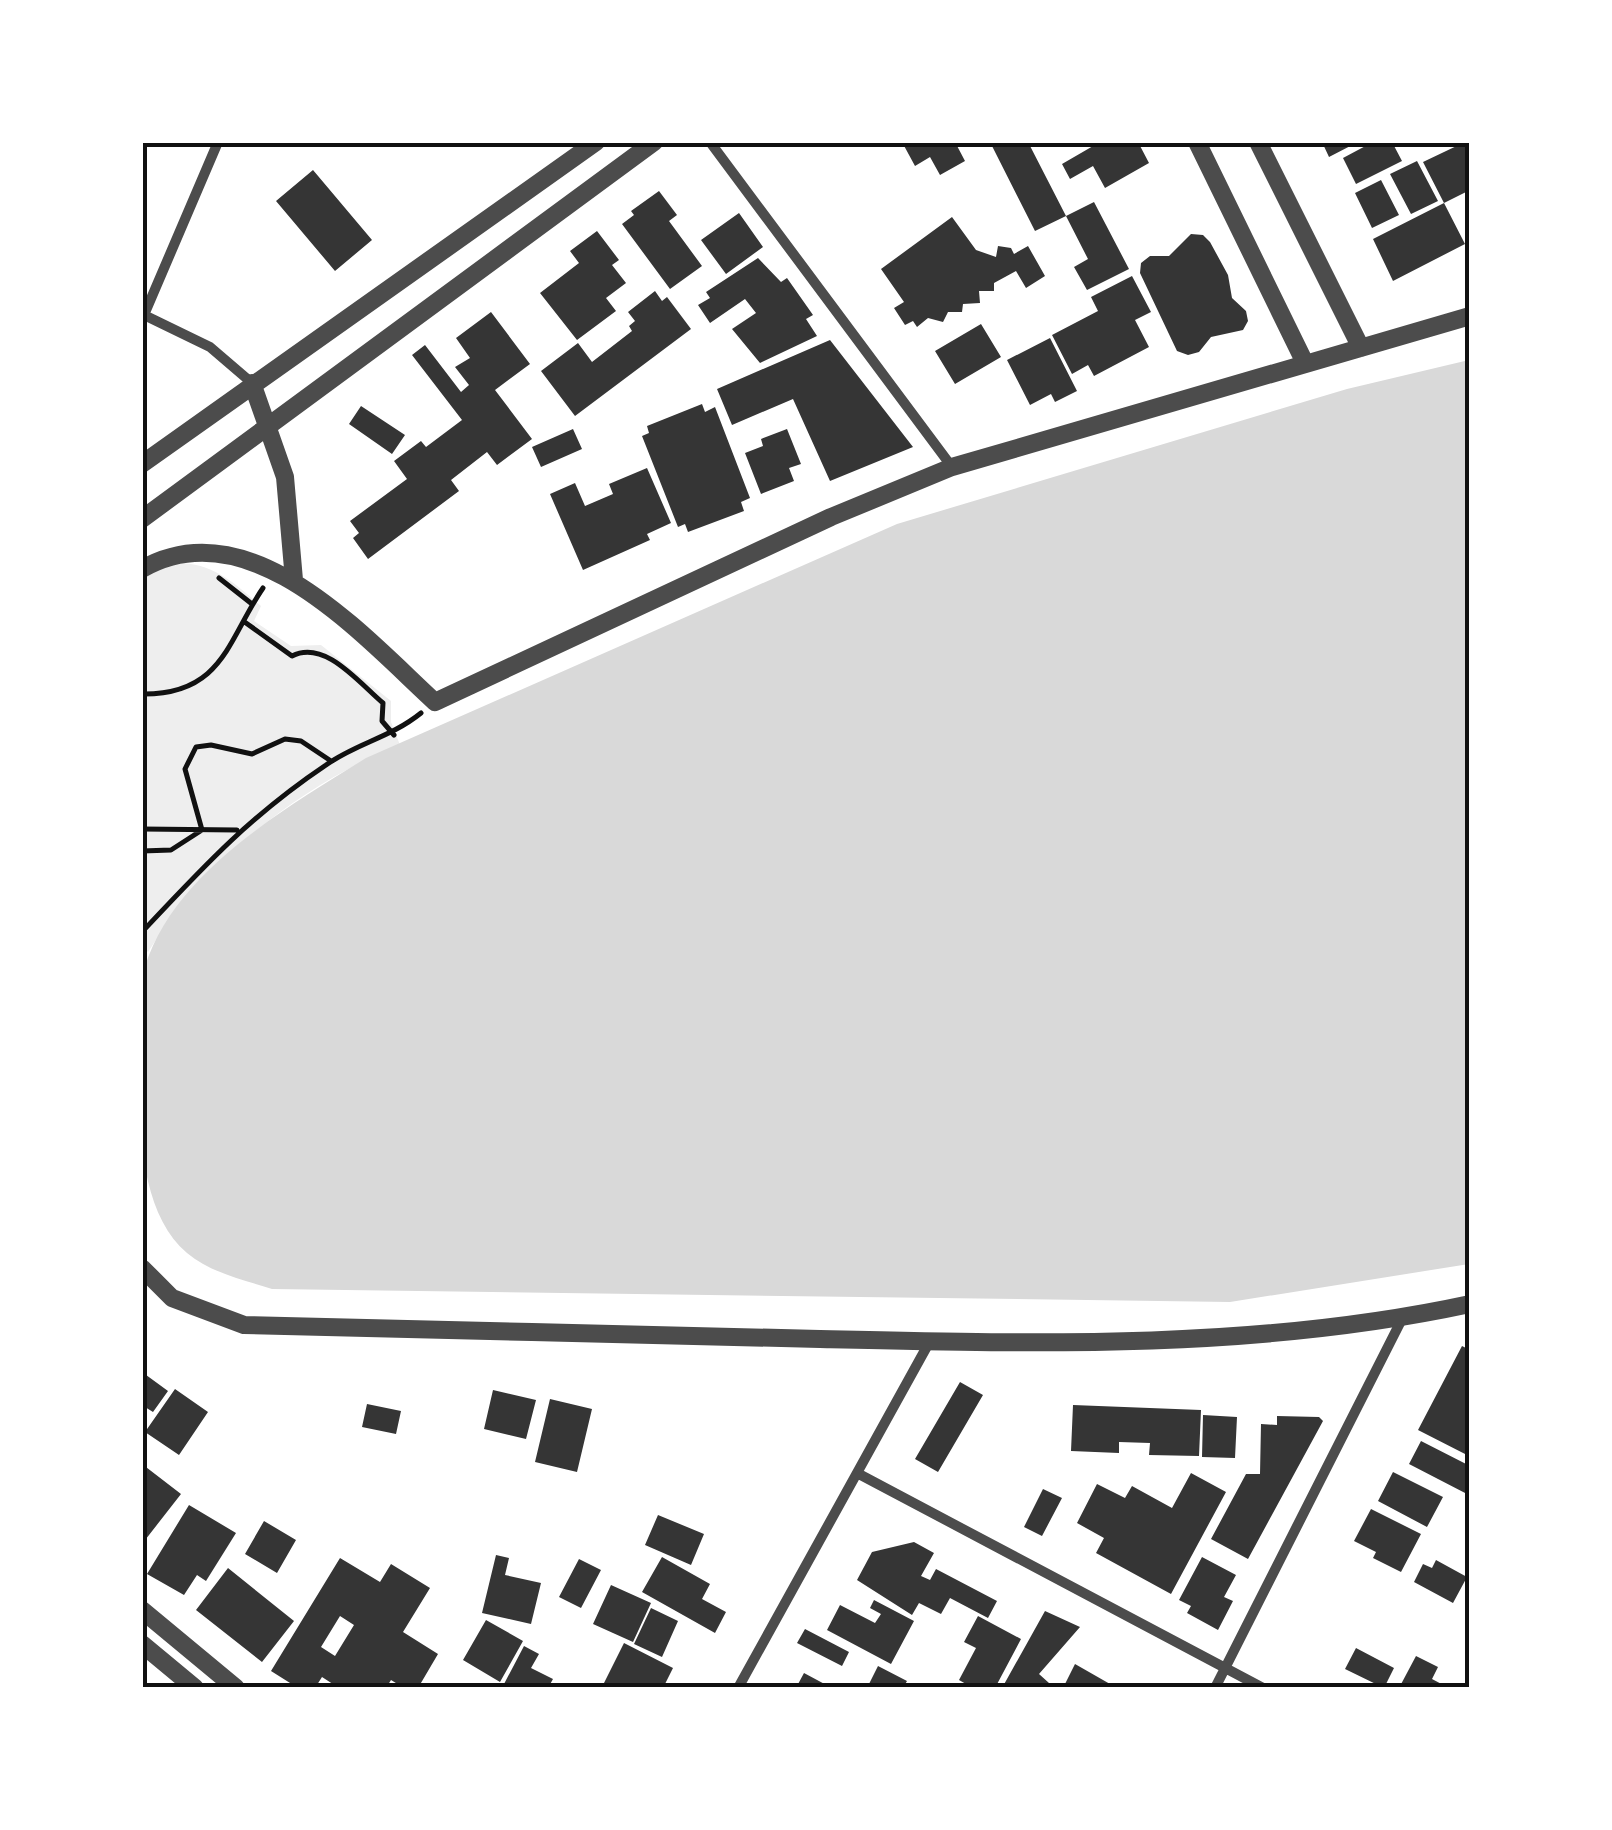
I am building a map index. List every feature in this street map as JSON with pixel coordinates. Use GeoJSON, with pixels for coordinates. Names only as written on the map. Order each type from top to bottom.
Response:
{"type":"FeatureCollection","features":[{"type":"Feature","properties":{"kind":"street"},"geometry":{"type":"LineString","coordinates":[[218,142],[143,315],[210,347],[252,383],[269,428],[290,507],[294,580]]}},
{"type":"Feature","properties":{"kind":"street"},"geometry":{"type":"LineString","coordinates":[[142,464],[596,142]]}},
{"type":"Feature","properties":{"kind":"street"},"geometry":{"type":"LineString","coordinates":[[142,519],[654,142]]}},
{"type":"Feature","properties":{"kind":"street"},"geometry":{"type":"LineString","coordinates":[[710,142],[952,467]]}},
{"type":"Feature","properties":{"kind":"street"},"geometry":{"type":"LineString","coordinates":[[1197,142],[1306,364]]}},
{"type":"Feature","properties":{"kind":"street"},"geometry":{"type":"LineString","coordinates":[[1258,142],[1361,348]]}},
{"type":"Feature","properties":{"kind":"street"},"geometry":{"type":"LineString","coordinates":[[142,569],[168,554],[205,553],[259,564],[294,580],[435,702],[831,517],[952,467],[1470,316]]}},
{"type":"Feature","properties":{"kind":"street"},"geometry":{"type":"LineString","coordinates":[[142,1268],[172,1298],[244,1325],[930,1342],[1251,1338],[1402,1319],[1470,1304]]}},
{"type":"Feature","properties":{"kind":"street"},"geometry":{"type":"LineString","coordinates":[[1215,1688],[1402,1319]]}},
{"type":"Feature","properties":{"kind":"street"},"geometry":{"type":"LineString","coordinates":[[738,1688],[930,1342]]}},
{"type":"Feature","properties":{"kind":"street"},"geometry":{"type":"LineString","coordinates":[[857,1473],[1264,1688]]}},
{"type":"Feature","properties":{"kind":"street"},"geometry":{"type":"LineString","coordinates":[[142,1610],[236,1688]]}},
{"type":"Feature","properties":{"kind":"street"},"geometry":{"type":"LineString","coordinates":[[142,1644],[195,1688]]}},
{"type":"Feature","properties":{"kind":"path"},"geometry":{"type":"LineString","coordinates":[[142,694],[181,689],[202,678],[226,655],[246,623],[252,604],[212,573]]}},
{"type":"Feature","properties":{"kind":"path"},"geometry":{"type":"LineString","coordinates":[[246,623],[292,656],[305,650],[324,653],[383,703],[382,721],[394,736]]}},
{"type":"Feature","properties":{"kind":"path"},"geometry":{"type":"LineString","coordinates":[[142,932],[237,830],[332,760],[394,736],[435,702]]}},
{"type":"Feature","properties":{"kind":"path"},"geometry":{"type":"LineString","coordinates":[[202,830],[201,814],[186,784],[185,768],[196,747],[211,745],[252,754],[285,738],[301,741],[332,760]]}},
{"type":"Feature","properties":{"kind":"path"},"geometry":{"type":"LineString","coordinates":[[142,829],[237,830]]}},
{"type":"Feature","properties":{"kind":"path"},"geometry":{"type":"LineString","coordinates":[[142,851],[171,850],[202,830]]}},
{"type":"Feature","properties":{"kind":"shaded area"},"geometry":{"type":"Polygon","coordinates":[[[1469,360],[1469,1264],[1230,1302],[272,1289],[206,1266],[187,1253],[166,1228],[144,1162],[140,1124],[142,978],[155,942],[175,908],[201,877],[265,823],[366,758],[897,524],[1347,389],[1469,360]]]}},
{"type":"Feature","properties":{"kind":"shaded area"},"geometry":{"type":"Polygon","coordinates":[[[177,563],[202,566],[223,576],[261,606],[254,621],[291,646],[321,645],[391,701],[391,722],[400,745],[326,781],[258,829],[197,887],[148,952],[142,946],[142,580],[154,570],[177,563]]]}},
{"type":"Feature","properties":{"kind":"building"},"geometry":{"type":"Polygon","coordinates":[[[902,142],[955,142],[965,161],[940,175],[930,157],[915,166],[902,142]]]}},
{"type":"Feature","properties":{"kind":"building"},"geometry":{"type":"Polygon","coordinates":[[[990,142],[1028,142],[1066,216],[1035,231],[990,142]]]}},
{"type":"Feature","properties":{"kind":"building"},"geometry":{"type":"Polygon","coordinates":[[[1100,142],[1138,142],[1149,163],[1105,188],[1093,166],[1070,179],[1062,164],[1100,142]]]}},
{"type":"Feature","properties":{"kind":"building"},"geometry":{"type":"Polygon","coordinates":[[[1322,142],[1358,142],[1329,157],[1322,142]]]}},
{"type":"Feature","properties":{"kind":"building"},"geometry":{"type":"Polygon","coordinates":[[[1373,142],[1392,142],[1402,161],[1356,184],[1343,158],[1373,142]]]}},
{"type":"Feature","properties":{"kind":"building"},"geometry":{"type":"Polygon","coordinates":[[[1465,142],[1470,151],[1470,190],[1444,203],[1423,162],[1465,142]]]}},
{"type":"Feature","properties":{"kind":"building"},"geometry":{"type":"Polygon","coordinates":[[[1417,161],[1438,201],[1411,214],[1390,174],[1417,161]]]}},
{"type":"Feature","properties":{"kind":"building"},"geometry":{"type":"Polygon","coordinates":[[[313,170],[372,240],[335,271],[276,201],[313,170]]]}},
{"type":"Feature","properties":{"kind":"building"},"geometry":{"type":"Polygon","coordinates":[[[1381,180],[1399,215],[1372,228],[1355,193],[1381,180]]]}},
{"type":"Feature","properties":{"kind":"building"},"geometry":{"type":"Polygon","coordinates":[[[659,191],[677,215],[669,221],[702,266],[670,289],[622,224],[634,215],[631,211],[659,191]]]}},
{"type":"Feature","properties":{"kind":"building"},"geometry":{"type":"Polygon","coordinates":[[[1094,202],[1129,269],[1087,290],[1074,267],[1088,259],[1066,216],[1094,202]]]}},
{"type":"Feature","properties":{"kind":"building"},"geometry":{"type":"Polygon","coordinates":[[[1444,203],[1465,244],[1393,281],[1373,239],[1444,203]]]}},
{"type":"Feature","properties":{"kind":"building"},"geometry":{"type":"Polygon","coordinates":[[[739,213],[763,247],[726,274],[701,240],[739,213]]]}},
{"type":"Feature","properties":{"kind":"building"},"geometry":{"type":"Polygon","coordinates":[[[952,217],[976,250],[996,257],[998,246],[1011,248],[1014,254],[1028,246],[1045,276],[1026,288],[1016,271],[994,283],[994,291],[979,291],[980,303],[963,304],[962,312],[948,312],[943,322],[928,318],[917,327],[913,321],[905,325],[894,308],[904,302],[881,269],[952,217]]]}},
{"type":"Feature","properties":{"kind":"building"},"geometry":{"type":"Polygon","coordinates":[[[597,231],[619,260],[612,265],[626,283],[606,298],[616,311],[577,340],[540,293],[579,263],[570,251],[597,231]]]}},
{"type":"Feature","properties":{"kind":"building"},"geometry":{"type":"Polygon","coordinates":[[[1191,234],[1203,235],[1210,242],[1228,275],[1232,298],[1246,311],[1248,321],[1243,330],[1211,337],[1199,352],[1188,355],[1177,351],[1140,273],[1141,263],[1150,256],[1169,256],[1191,234]]]}},
{"type":"Feature","properties":{"kind":"building"},"geometry":{"type":"Polygon","coordinates":[[[758,258],[781,282],[787,278],[813,315],[806,319],[817,336],[760,363],[732,329],[756,313],[745,299],[710,323],[698,305],[710,298],[706,292],[758,258]]]}},
{"type":"Feature","properties":{"kind":"building"},"geometry":{"type":"Polygon","coordinates":[[[1132,276],[1151,312],[1135,320],[1149,347],[1094,376],[1088,365],[1072,374],[1052,335],[1098,311],[1091,297],[1132,276]]]}},
{"type":"Feature","properties":{"kind":"building"},"geometry":{"type":"Polygon","coordinates":[[[655,291],[662,301],[667,297],[691,329],[575,416],[541,371],[578,343],[592,362],[632,331],[629,326],[635,321],[628,312],[655,291]]]}},
{"type":"Feature","properties":{"kind":"building"},"geometry":{"type":"Polygon","coordinates":[[[491,312],[530,364],[495,390],[532,439],[497,465],[487,452],[451,480],[459,491],[368,559],[353,538],[359,533],[350,521],[407,479],[394,461],[421,441],[426,447],[462,420],[412,355],[425,345],[461,392],[469,385],[455,367],[470,358],[456,338],[491,312]]]}},
{"type":"Feature","properties":{"kind":"building"},"geometry":{"type":"Polygon","coordinates":[[[981,324],[1001,357],[955,384],[935,351],[981,324]]]}},
{"type":"Feature","properties":{"kind":"building"},"geometry":{"type":"Polygon","coordinates":[[[1050,338],[1077,391],[1055,402],[1051,394],[1030,405],[1007,360],[1050,338]]]}},
{"type":"Feature","properties":{"kind":"building"},"geometry":{"type":"Polygon","coordinates":[[[830,340],[913,447],[830,481],[793,399],[732,425],[717,389],[830,340]]]}},
{"type":"Feature","properties":{"kind":"building"},"geometry":{"type":"Polygon","coordinates":[[[702,404],[705,412],[715,407],[750,498],[741,502],[744,511],[688,532],[685,524],[678,527],[642,436],[649,433],[647,426],[702,404]]]}},
{"type":"Feature","properties":{"kind":"building"},"geometry":{"type":"Polygon","coordinates":[[[361,406],[405,435],[392,454],[349,424],[361,406]]]}},
{"type":"Feature","properties":{"kind":"building"},"geometry":{"type":"Polygon","coordinates":[[[573,429],[582,449],[541,467],[532,447],[573,429]]]}},
{"type":"Feature","properties":{"kind":"building"},"geometry":{"type":"Polygon","coordinates":[[[787,429],[801,464],[789,468],[794,481],[761,494],[745,453],[763,446],[761,439],[787,429]]]}},
{"type":"Feature","properties":{"kind":"building"},"geometry":{"type":"Polygon","coordinates":[[[647,468],[671,523],[647,534],[650,540],[583,570],[550,494],[575,483],[585,506],[613,494],[609,484],[647,468]]]}},
{"type":"Feature","properties":{"kind":"building"},"geometry":{"type":"Polygon","coordinates":[[[1462,1346],[1470,1350],[1467,1455],[1418,1430],[1462,1346]]]}},
{"type":"Feature","properties":{"kind":"building"},"geometry":{"type":"Polygon","coordinates":[[[142,1372],[168,1391],[153,1412],[145,1407],[142,1410],[142,1372]]]}},
{"type":"Feature","properties":{"kind":"building"},"geometry":{"type":"Polygon","coordinates":[[[960,1382],[983,1395],[938,1472],[915,1459],[960,1382]]]}},
{"type":"Feature","properties":{"kind":"building"},"geometry":{"type":"Polygon","coordinates":[[[175,1389],[208,1412],[179,1455],[145,1432],[175,1389]]]}},
{"type":"Feature","properties":{"kind":"building"},"geometry":{"type":"Polygon","coordinates":[[[493,1390],[536,1400],[526,1439],[484,1429],[493,1390]]]}},
{"type":"Feature","properties":{"kind":"building"},"geometry":{"type":"Polygon","coordinates":[[[550,1399],[592,1409],[577,1472],[535,1462],[550,1399]]]}},
{"type":"Feature","properties":{"kind":"building"},"geometry":{"type":"Polygon","coordinates":[[[367,1404],[401,1411],[396,1434],[362,1427],[367,1404]]]}},
{"type":"Feature","properties":{"kind":"building"},"geometry":{"type":"Polygon","coordinates":[[[1073,1405],[1201,1410],[1199,1456],[1149,1455],[1150,1443],[1119,1442],[1119,1453],[1071,1451],[1073,1405]]]}},
{"type":"Feature","properties":{"kind":"building"},"geometry":{"type":"Polygon","coordinates":[[[1203,1415],[1237,1417],[1235,1458],[1202,1457],[1203,1415]]]}},
{"type":"Feature","properties":{"kind":"building"},"geometry":{"type":"Polygon","coordinates":[[[1277,1416],[1319,1417],[1323,1421],[1248,1559],[1211,1539],[1246,1474],[1260,1474],[1261,1424],[1277,1425],[1277,1416]]]}},
{"type":"Feature","properties":{"kind":"building"},"geometry":{"type":"Polygon","coordinates":[[[1421,1441],[1470,1466],[1467,1494],[1409,1464],[1421,1441]]]}},
{"type":"Feature","properties":{"kind":"building"},"geometry":{"type":"Polygon","coordinates":[[[142,1464],[181,1494],[142,1544],[142,1464]]]}},
{"type":"Feature","properties":{"kind":"building"},"geometry":{"type":"Polygon","coordinates":[[[1393,1472],[1443,1497],[1427,1527],[1378,1501],[1393,1472]]]}},
{"type":"Feature","properties":{"kind":"building"},"geometry":{"type":"Polygon","coordinates":[[[1191,1473],[1226,1492],[1171,1594],[1096,1553],[1104,1538],[1077,1523],[1097,1484],[1125,1498],[1132,1486],[1172,1508],[1191,1473]]]}},
{"type":"Feature","properties":{"kind":"building"},"geometry":{"type":"Polygon","coordinates":[[[1043,1489],[1062,1498],[1042,1536],[1024,1527],[1043,1489]]]}},
{"type":"Feature","properties":{"kind":"building"},"geometry":{"type":"Polygon","coordinates":[[[189,1505],[236,1533],[206,1581],[197,1575],[184,1595],[147,1574],[189,1505]]]}},
{"type":"Feature","properties":{"kind":"building"},"geometry":{"type":"Polygon","coordinates":[[[1371,1509],[1421,1534],[1401,1572],[1373,1558],[1376,1552],[1354,1541],[1371,1509]]]}},
{"type":"Feature","properties":{"kind":"building"},"geometry":{"type":"Polygon","coordinates":[[[658,1515],[704,1534],[691,1565],[645,1545],[658,1515]]]}},
{"type":"Feature","properties":{"kind":"building"},"geometry":{"type":"Polygon","coordinates":[[[264,1521],[296,1540],[277,1573],[245,1554],[264,1521]]]}},
{"type":"Feature","properties":{"kind":"building"},"geometry":{"type":"Polygon","coordinates":[[[914,1542],[934,1553],[921,1576],[930,1580],[936,1569],[997,1601],[988,1618],[950,1598],[941,1614],[919,1603],[912,1615],[857,1580],[872,1552],[914,1542]]]}},
{"type":"Feature","properties":{"kind":"building"},"geometry":{"type":"Polygon","coordinates":[[[496,1555],[509,1558],[505,1575],[541,1583],[531,1624],[482,1613],[496,1555]]]}},
{"type":"Feature","properties":{"kind":"building"},"geometry":{"type":"Polygon","coordinates":[[[662,1557],[710,1584],[702,1599],[726,1612],[715,1633],[642,1592],[662,1557]]]}},
{"type":"Feature","properties":{"kind":"building"},"geometry":{"type":"Polygon","coordinates":[[[1202,1557],[1236,1575],[1224,1597],[1233,1601],[1218,1630],[1187,1613],[1191,1606],[1179,1600],[1202,1557]]]}},
{"type":"Feature","properties":{"kind":"building"},"geometry":{"type":"Polygon","coordinates":[[[340,1558],[380,1582],[391,1564],[430,1588],[403,1632],[438,1654],[418,1688],[404,1688],[391,1680],[386,1688],[339,1688],[322,1677],[315,1688],[298,1688],[271,1671],[340,1558]],[[340,1616],[321,1647],[335,1656],[354,1625],[340,1616]]]}},
{"type":"Feature","properties":{"kind":"building"},"geometry":{"type":"Polygon","coordinates":[[[579,1559],[601,1570],[581,1608],[559,1597],[579,1559]]]}},
{"type":"Feature","properties":{"kind":"building"},"geometry":{"type":"Polygon","coordinates":[[[1436,1560],[1467,1577],[1453,1603],[1414,1582],[1423,1564],[1432,1568],[1436,1560]]]}},
{"type":"Feature","properties":{"kind":"building"},"geometry":{"type":"Polygon","coordinates":[[[228,1568],[294,1621],[262,1662],[196,1610],[228,1568]]]}},
{"type":"Feature","properties":{"kind":"building"},"geometry":{"type":"Polygon","coordinates":[[[611,1585],[651,1603],[633,1642],[593,1624],[611,1585]]]}},
{"type":"Feature","properties":{"kind":"building"},"geometry":{"type":"Polygon","coordinates":[[[874,1600],[914,1621],[891,1664],[827,1630],[840,1605],[875,1623],[881,1614],[870,1608],[874,1600]]]}},
{"type":"Feature","properties":{"kind":"building"},"geometry":{"type":"Polygon","coordinates":[[[651,1608],[678,1621],[662,1657],[634,1644],[651,1608]]]}},
{"type":"Feature","properties":{"kind":"building"},"geometry":{"type":"Polygon","coordinates":[[[1045,1611],[1080,1627],[1039,1674],[1049,1683],[1047,1688],[1002,1688],[1045,1611]]]}},
{"type":"Feature","properties":{"kind":"building"},"geometry":{"type":"Polygon","coordinates":[[[978,1616],[1021,1639],[995,1688],[973,1688],[959,1680],[976,1648],[964,1642],[978,1616]]]}},
{"type":"Feature","properties":{"kind":"building"},"geometry":{"type":"Polygon","coordinates":[[[486,1620],[523,1641],[500,1682],[463,1660],[486,1620]]]}},
{"type":"Feature","properties":{"kind":"building"},"geometry":{"type":"Polygon","coordinates":[[[805,1629],[849,1652],[842,1666],[797,1643],[805,1629]]]}},
{"type":"Feature","properties":{"kind":"building"},"geometry":{"type":"Polygon","coordinates":[[[624,1643],[673,1668],[663,1688],[603,1685],[624,1643]]]}},
{"type":"Feature","properties":{"kind":"building"},"geometry":{"type":"Polygon","coordinates":[[[524,1646],[539,1654],[531,1668],[553,1679],[548,1688],[504,1684],[524,1646]]]}},
{"type":"Feature","properties":{"kind":"building"},"geometry":{"type":"Polygon","coordinates":[[[1356,1648],[1394,1668],[1384,1688],[1345,1669],[1356,1648]]]}},
{"type":"Feature","properties":{"kind":"building"},"geometry":{"type":"Polygon","coordinates":[[[1416,1656],[1438,1667],[1432,1679],[1449,1688],[1399,1688],[1416,1656]]]}},
{"type":"Feature","properties":{"kind":"building"},"geometry":{"type":"Polygon","coordinates":[[[1075,1664],[1117,1688],[1071,1688],[1065,1684],[1075,1664]]]}},
{"type":"Feature","properties":{"kind":"building"},"geometry":{"type":"Polygon","coordinates":[[[878,1666],[907,1681],[903,1688],[867,1688],[878,1666]]]}},
{"type":"Feature","properties":{"kind":"building"},"geometry":{"type":"Polygon","coordinates":[[[804,1673],[832,1688],[797,1686],[804,1673]]]}}]}
